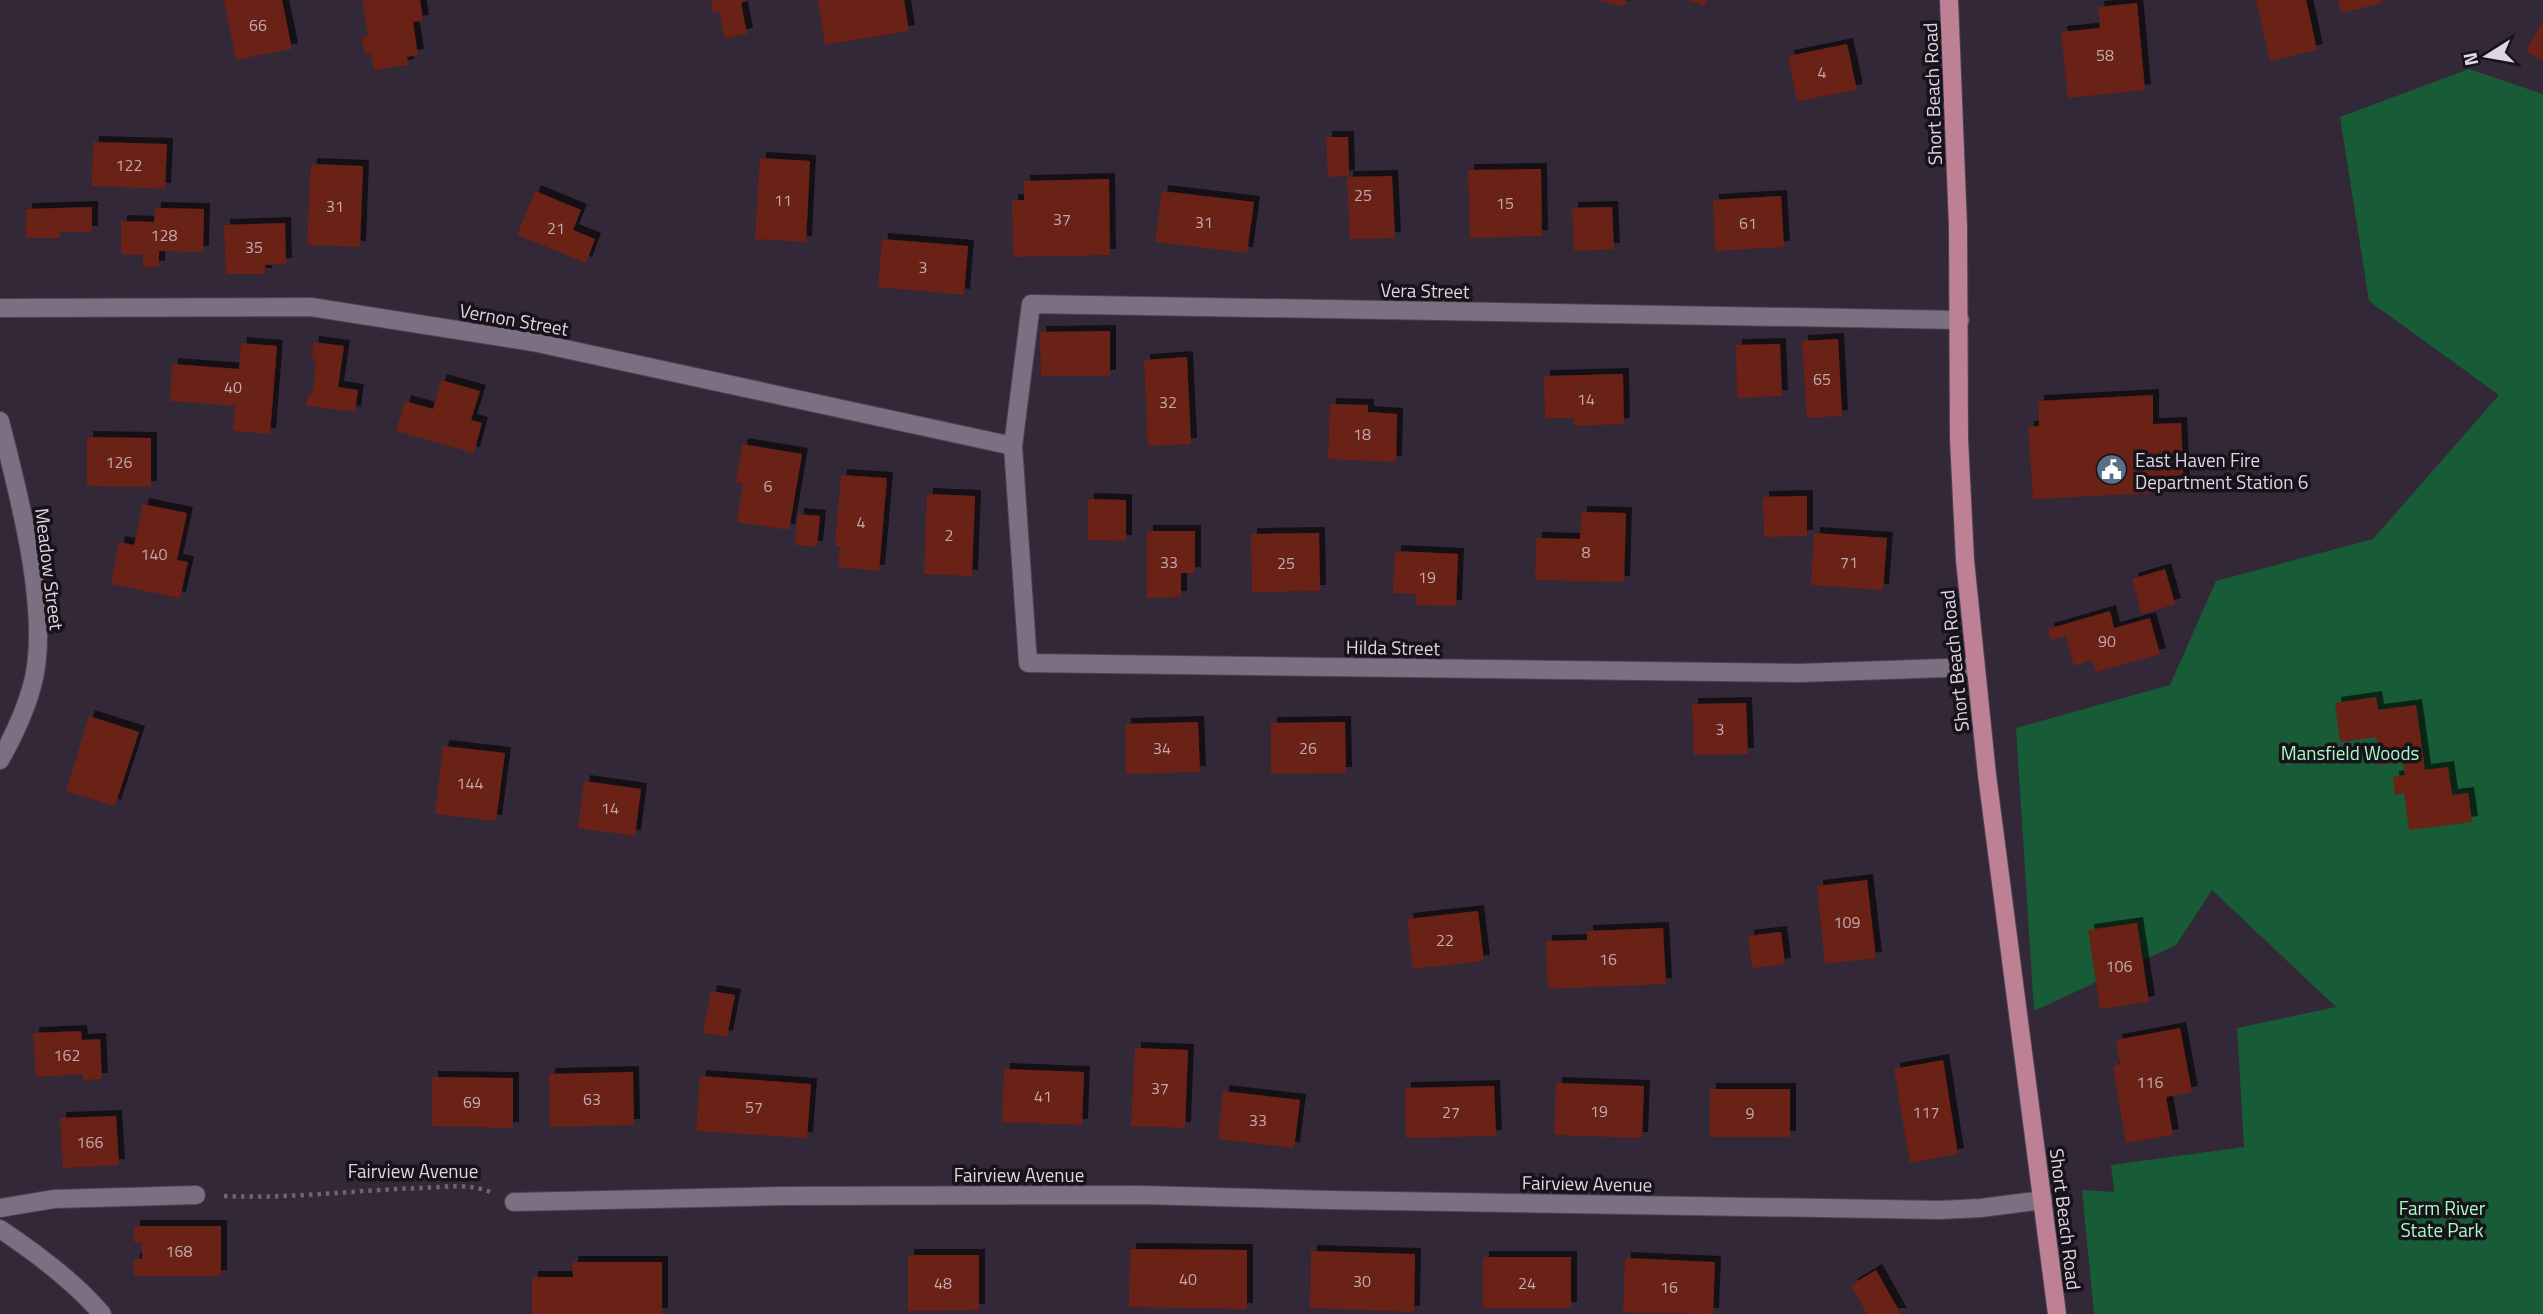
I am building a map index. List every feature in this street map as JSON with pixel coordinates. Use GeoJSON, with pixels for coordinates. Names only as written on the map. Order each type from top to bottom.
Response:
{"type":"FeatureCollection","features":[{"type":"Feature","properties":{"kind":"main road","name":"Short Beach Road"},"geometry":{"type":"LineString","coordinates":[[1950,0],[1965,560],[1987,775],[2057,1314]]}},
{"type":"Feature","properties":{"kind":"street","name":"Vera Street"},"geometry":{"type":"LineString","coordinates":[[1013,446],[1031,304],[1959,320]]}},
{"type":"Feature","properties":{"kind":"street","name":"Vernon Street"},"geometry":{"type":"LineString","coordinates":[[0,308],[311,307],[533,342],[1013,446]]}},
{"type":"Feature","properties":{"kind":"street","name":"Meadow Street"},"geometry":{"type":"LineString","coordinates":[[0,421],[20,501],[36,595],[38,640],[33,684],[15,733],[0,760]]}},
{"type":"Feature","properties":{"kind":"street","name":"Hilda Street"},"geometry":{"type":"LineString","coordinates":[[1013,446],[1028,663],[1800,673],[1975,667]]}},
{"type":"Feature","properties":{"kind":"street"},"geometry":{"type":"LineString","coordinates":[[0,1208],[54,1199],[196,1195]]}},
{"type":"Feature","properties":{"kind":"street","name":"Fairview Avenue"},"geometry":{"type":"LineString","coordinates":[[514,1202],[782,1196],[1127,1195],[1940,1210],[2043,1200]]}},
{"type":"Feature","properties":{"kind":"street"},"geometry":{"type":"LineString","coordinates":[[0,1228],[39,1257],[91,1301],[102,1314]]}},
{"type":"Feature","properties":{"kind":"path","name":"Fairview Avenue"},"geometry":{"type":"LineString","coordinates":[[196,1195],[267,1198],[384,1189],[480,1188],[514,1202]]}},
{"type":"Feature","properties":{"kind":"green space","name":"Mansfield Woods"},"geometry":{"type":"Polygon","coordinates":[[[2469,69],[2543,94],[2543,1314],[2094,1314],[2082,1190],[2114,1192],[2111,1165],[2244,1147],[2237,1028],[2336,1007],[2212,890],[2176,945],[2034,1011],[2016,728],[2170,685],[2216,581],[2373,539],[2499,395],[2369,301],[2340,117],[2469,69]]]}},
{"type":"Feature","properties":{"kind":"building"},"geometry":{"type":"Polygon","coordinates":[[[224,0],[282,0],[292,49],[236,60],[224,0]]]}},
{"type":"Feature","properties":{"kind":"building"},"geometry":{"type":"Polygon","coordinates":[[[362,0],[420,0],[423,21],[413,22],[418,55],[407,57],[408,65],[374,70],[371,53],[365,54],[362,37],[368,36],[362,0]]]}},
{"type":"Feature","properties":{"kind":"building"},"geometry":{"type":"Polygon","coordinates":[[[711,0],[748,0],[741,3],[747,34],[724,38],[720,12],[713,13],[711,0]]]}},
{"type":"Feature","properties":{"kind":"building"},"geometry":{"type":"Polygon","coordinates":[[[818,0],[904,0],[909,31],[825,45],[818,0]]]}},
{"type":"Feature","properties":{"kind":"building"},"geometry":{"type":"Polygon","coordinates":[[[1596,0],[1626,0],[1624,7],[1596,0]]]}},
{"type":"Feature","properties":{"kind":"building"},"geometry":{"type":"Polygon","coordinates":[[[1687,0],[1707,0],[1704,6],[1687,0]]]}},
{"type":"Feature","properties":{"kind":"building"},"geometry":{"type":"Polygon","coordinates":[[[2256,0],[2306,0],[2317,50],[2270,61],[2256,0]]]}},
{"type":"Feature","properties":{"kind":"building"},"geometry":{"type":"Polygon","coordinates":[[[2338,0],[2382,0],[2383,3],[2341,13],[2338,0]]]}},
{"type":"Feature","properties":{"kind":"building"},"geometry":{"type":"Polygon","coordinates":[[[2137,3],[2145,90],[2068,98],[2061,32],[2100,28],[2098,7],[2137,3]]]}},
{"type":"Feature","properties":{"kind":"building"},"geometry":{"type":"Polygon","coordinates":[[[2543,21],[2543,61],[2526,51],[2543,21]]]}},
{"type":"Feature","properties":{"kind":"building"},"geometry":{"type":"Polygon","coordinates":[[[1847,44],[1857,90],[1797,101],[1788,56],[1847,44]]]}},
{"type":"Feature","properties":{"kind":"building"},"geometry":{"type":"Polygon","coordinates":[[[1326,137],[1348,137],[1349,176],[1328,177],[1326,137]]]}},
{"type":"Feature","properties":{"kind":"building"},"geometry":{"type":"Polygon","coordinates":[[[93,142],[167,144],[165,189],[92,186],[93,142]]]}},
{"type":"Feature","properties":{"kind":"building"},"geometry":{"type":"Polygon","coordinates":[[[760,158],[810,161],[806,242],[755,239],[760,158]]]}},
{"type":"Feature","properties":{"kind":"building"},"geometry":{"type":"Polygon","coordinates":[[[311,164],[363,166],[360,247],[307,245],[311,164]]]}},
{"type":"Feature","properties":{"kind":"building"},"geometry":{"type":"Polygon","coordinates":[[[1541,169],[1542,236],[1470,238],[1468,170],[1541,169]]]}},
{"type":"Feature","properties":{"kind":"building"},"geometry":{"type":"Polygon","coordinates":[[[1392,176],[1395,238],[1350,239],[1347,177],[1392,176]]]}},
{"type":"Feature","properties":{"kind":"building"},"geometry":{"type":"Polygon","coordinates":[[[1109,179],[1110,255],[1013,257],[1012,200],[1024,200],[1024,181],[1109,179]]]}},
{"type":"Feature","properties":{"kind":"building"},"geometry":{"type":"Polygon","coordinates":[[[535,191],[581,210],[573,230],[595,239],[586,263],[517,235],[535,191]]]}},
{"type":"Feature","properties":{"kind":"building"},"geometry":{"type":"Polygon","coordinates":[[[1162,191],[1254,202],[1247,253],[1155,242],[1162,191]]]}},
{"type":"Feature","properties":{"kind":"building"},"geometry":{"type":"Polygon","coordinates":[[[1781,196],[1784,247],[1715,251],[1713,200],[1781,196]]]}},
{"type":"Feature","properties":{"kind":"building"},"geometry":{"type":"Polygon","coordinates":[[[92,207],[92,232],[59,232],[60,238],[26,238],[26,209],[92,207]]]}},
{"type":"Feature","properties":{"kind":"building"},"geometry":{"type":"Polygon","coordinates":[[[1612,207],[1614,249],[1574,251],[1572,208],[1612,207]]]}},
{"type":"Feature","properties":{"kind":"building"},"geometry":{"type":"Polygon","coordinates":[[[155,208],[204,209],[203,252],[159,251],[159,267],[143,267],[143,255],[121,254],[121,221],[154,222],[155,208]]]}},
{"type":"Feature","properties":{"kind":"building"},"geometry":{"type":"Polygon","coordinates":[[[285,223],[286,264],[265,265],[266,274],[226,274],[224,225],[285,223]]]}},
{"type":"Feature","properties":{"kind":"building"},"geometry":{"type":"Polygon","coordinates":[[[882,239],[968,246],[964,295],[878,287],[882,239]]]}},
{"type":"Feature","properties":{"kind":"building"},"geometry":{"type":"Polygon","coordinates":[[[1110,331],[1110,376],[1041,376],[1040,332],[1110,331]]]}},
{"type":"Feature","properties":{"kind":"building"},"geometry":{"type":"Polygon","coordinates":[[[1838,339],[1842,416],[1807,418],[1802,341],[1838,339]]]}},
{"type":"Feature","properties":{"kind":"building"},"geometry":{"type":"Polygon","coordinates":[[[313,342],[344,346],[338,387],[358,390],[355,412],[306,406],[308,394],[312,395],[316,360],[312,359],[313,342]]]}},
{"type":"Feature","properties":{"kind":"building"},"geometry":{"type":"Polygon","coordinates":[[[241,343],[277,346],[270,434],[233,431],[235,406],[170,401],[172,364],[239,369],[241,343]]]}},
{"type":"Feature","properties":{"kind":"building"},"geometry":{"type":"Polygon","coordinates":[[[1780,344],[1782,396],[1737,398],[1736,345],[1780,344]]]}},
{"type":"Feature","properties":{"kind":"building"},"geometry":{"type":"Polygon","coordinates":[[[1187,357],[1191,444],[1148,446],[1144,360],[1187,357]]]}},
{"type":"Feature","properties":{"kind":"building"},"geometry":{"type":"Polygon","coordinates":[[[1623,374],[1624,424],[1574,426],[1574,418],[1545,418],[1544,376],[1623,374]]]}},
{"type":"Feature","properties":{"kind":"building"},"geometry":{"type":"Polygon","coordinates":[[[441,380],[480,391],[471,420],[482,423],[474,453],[396,431],[405,401],[433,409],[441,380]]]}},
{"type":"Feature","properties":{"kind":"building"},"geometry":{"type":"Polygon","coordinates":[[[2153,395],[2153,424],[2181,423],[2184,487],[2156,489],[2157,493],[2033,499],[2028,427],[2039,426],[2038,401],[2153,395]]]}},
{"type":"Feature","properties":{"kind":"building"},"geometry":{"type":"Polygon","coordinates":[[[1330,404],[1368,405],[1368,412],[1397,414],[1396,462],[1328,459],[1330,404]]]}},
{"type":"Feature","properties":{"kind":"building"},"geometry":{"type":"Polygon","coordinates":[[[87,437],[151,438],[151,487],[87,486],[87,437]]]}},
{"type":"Feature","properties":{"kind":"building"},"geometry":{"type":"Polygon","coordinates":[[[742,444],[802,454],[789,530],[737,522],[743,483],[736,482],[742,444]]]}},
{"type":"Feature","properties":{"kind":"building"},"geometry":{"type":"Polygon","coordinates":[[[841,475],[887,478],[879,571],[838,567],[840,547],[835,546],[841,475]]]}},
{"type":"Feature","properties":{"kind":"building"},"geometry":{"type":"Polygon","coordinates":[[[927,494],[975,496],[972,576],[924,574],[927,494]]]}},
{"type":"Feature","properties":{"kind":"building"},"geometry":{"type":"Polygon","coordinates":[[[1807,496],[1807,536],[1764,537],[1763,497],[1807,496]]]}},
{"type":"Feature","properties":{"kind":"building"},"geometry":{"type":"Polygon","coordinates":[[[1088,499],[1126,500],[1126,541],[1088,540],[1088,499]]]}},
{"type":"Feature","properties":{"kind":"building"},"geometry":{"type":"Polygon","coordinates":[[[143,504],[187,513],[177,560],[188,562],[180,598],[111,584],[119,542],[134,545],[143,504]]]}},
{"type":"Feature","properties":{"kind":"building"},"geometry":{"type":"Polygon","coordinates":[[[1581,512],[1626,513],[1624,582],[1535,580],[1536,538],[1580,539],[1581,512]]]}},
{"type":"Feature","properties":{"kind":"building"},"geometry":{"type":"Polygon","coordinates":[[[798,514],[820,516],[817,547],[795,545],[798,514]]]}},
{"type":"Feature","properties":{"kind":"building"},"geometry":{"type":"Polygon","coordinates":[[[1147,531],[1195,531],[1195,573],[1181,573],[1181,597],[1147,598],[1147,531]]]}},
{"type":"Feature","properties":{"kind":"building"},"geometry":{"type":"Polygon","coordinates":[[[1319,533],[1320,591],[1252,592],[1251,534],[1319,533]]]}},
{"type":"Feature","properties":{"kind":"building"},"geometry":{"type":"Polygon","coordinates":[[[1814,533],[1887,538],[1883,590],[1811,585],[1814,533]]]}},
{"type":"Feature","properties":{"kind":"building"},"geometry":{"type":"Polygon","coordinates":[[[1395,551],[1458,554],[1456,606],[1416,605],[1416,594],[1393,593],[1395,551]]]}},
{"type":"Feature","properties":{"kind":"building"},"geometry":{"type":"Polygon","coordinates":[[[2165,569],[2175,604],[2142,614],[2132,579],[2165,569]]]}},
{"type":"Feature","properties":{"kind":"building"},"geometry":{"type":"Polygon","coordinates":[[[2110,611],[2114,628],[2150,618],[2160,654],[2096,672],[2092,660],[2074,666],[2066,636],[2051,640],[2048,629],[2110,611]]]}},
{"type":"Feature","properties":{"kind":"building"},"geometry":{"type":"Polygon","coordinates":[[[2376,697],[2378,710],[2416,705],[2425,770],[2448,767],[2452,795],[2468,793],[2472,822],[2409,830],[2404,793],[2395,795],[2393,777],[2405,775],[2403,761],[2380,765],[2376,737],[2340,742],[2335,703],[2376,697]]]}},
{"type":"Feature","properties":{"kind":"building"},"geometry":{"type":"Polygon","coordinates":[[[1746,703],[1748,754],[1694,755],[1692,704],[1746,703]]]}},
{"type":"Feature","properties":{"kind":"building"},"geometry":{"type":"Polygon","coordinates":[[[89,716],[139,732],[115,806],[66,791],[89,716]]]}},
{"type":"Feature","properties":{"kind":"building"},"geometry":{"type":"Polygon","coordinates":[[[1198,722],[1200,772],[1126,774],[1125,724],[1198,722]]]}},
{"type":"Feature","properties":{"kind":"building"},"geometry":{"type":"Polygon","coordinates":[[[1345,722],[1346,773],[1271,774],[1271,723],[1345,722]]]}},
{"type":"Feature","properties":{"kind":"building"},"geometry":{"type":"Polygon","coordinates":[[[443,746],[505,753],[496,821],[435,814],[443,746]]]}},
{"type":"Feature","properties":{"kind":"building"},"geometry":{"type":"Polygon","coordinates":[[[584,781],[641,789],[635,836],[578,828],[584,781]]]}},
{"type":"Feature","properties":{"kind":"building"},"geometry":{"type":"Polygon","coordinates":[[[1867,880],[1876,958],[1825,964],[1817,886],[1867,880]]]}},
{"type":"Feature","properties":{"kind":"building"},"geometry":{"type":"Polygon","coordinates":[[[1478,911],[1484,961],[1413,969],[1407,919],[1478,911]]]}},
{"type":"Feature","properties":{"kind":"building"},"geometry":{"type":"Polygon","coordinates":[[[2137,923],[2149,1002],[2100,1009],[2088,930],[2137,923]]]}},
{"type":"Feature","properties":{"kind":"building"},"geometry":{"type":"Polygon","coordinates":[[[1663,928],[1666,984],[1548,989],[1546,941],[1587,940],[1587,931],[1663,928]]]}},
{"type":"Feature","properties":{"kind":"building"},"geometry":{"type":"Polygon","coordinates":[[[1781,932],[1785,964],[1752,968],[1748,936],[1781,932]]]}},
{"type":"Feature","properties":{"kind":"building"},"geometry":{"type":"Polygon","coordinates":[[[711,991],[735,995],[727,1037],[703,1033],[711,991]]]}},
{"type":"Feature","properties":{"kind":"building"},"geometry":{"type":"Polygon","coordinates":[[[2180,1028],[2192,1092],[2166,1097],[2173,1135],[2126,1143],[2113,1066],[2120,1064],[2116,1040],[2180,1028]]]}},
{"type":"Feature","properties":{"kind":"building"},"geometry":{"type":"Polygon","coordinates":[[[81,1031],[82,1040],[100,1039],[102,1079],[83,1080],[83,1074],[36,1077],[33,1033],[81,1031]]]}},
{"type":"Feature","properties":{"kind":"building"},"geometry":{"type":"Polygon","coordinates":[[[1135,1048],[1188,1050],[1185,1128],[1131,1126],[1135,1048]]]}},
{"type":"Feature","properties":{"kind":"building"},"geometry":{"type":"Polygon","coordinates":[[[1943,1060],[1958,1154],[1910,1163],[1894,1069],[1943,1060]]]}},
{"type":"Feature","properties":{"kind":"building"},"geometry":{"type":"Polygon","coordinates":[[[1004,1069],[1084,1072],[1082,1125],[1002,1122],[1004,1069]]]}},
{"type":"Feature","properties":{"kind":"building"},"geometry":{"type":"Polygon","coordinates":[[[633,1072],[634,1125],[550,1127],[549,1074],[633,1072]]]}},
{"type":"Feature","properties":{"kind":"building"},"geometry":{"type":"Polygon","coordinates":[[[700,1076],[811,1084],[807,1138],[696,1131],[700,1076]]]}},
{"type":"Feature","properties":{"kind":"building"},"geometry":{"type":"Polygon","coordinates":[[[432,1077],[513,1078],[513,1128],[432,1126],[432,1077]]]}},
{"type":"Feature","properties":{"kind":"building"},"geometry":{"type":"Polygon","coordinates":[[[1556,1083],[1644,1086],[1642,1138],[1554,1135],[1556,1083]]]}},
{"type":"Feature","properties":{"kind":"building"},"geometry":{"type":"Polygon","coordinates":[[[1494,1086],[1496,1136],[1406,1138],[1405,1088],[1494,1086]]]}},
{"type":"Feature","properties":{"kind":"building"},"geometry":{"type":"Polygon","coordinates":[[[1710,1089],[1790,1089],[1790,1137],[1710,1137],[1710,1089]]]}},
{"type":"Feature","properties":{"kind":"building"},"geometry":{"type":"Polygon","coordinates":[[[1223,1091],[1300,1100],[1294,1148],[1218,1139],[1223,1091]]]}},
{"type":"Feature","properties":{"kind":"building"},"geometry":{"type":"Polygon","coordinates":[[[116,1116],[119,1165],[63,1168],[60,1118],[116,1116]]]}},
{"type":"Feature","properties":{"kind":"building"},"geometry":{"type":"Polygon","coordinates":[[[134,1226],[221,1226],[221,1276],[134,1276],[134,1259],[142,1259],[142,1243],[134,1242],[134,1226]]]}},
{"type":"Feature","properties":{"kind":"building"},"geometry":{"type":"Polygon","coordinates":[[[1130,1249],[1247,1250],[1247,1309],[1129,1307],[1130,1249]]]}},
{"type":"Feature","properties":{"kind":"building"},"geometry":{"type":"Polygon","coordinates":[[[1311,1251],[1415,1254],[1414,1312],[1310,1308],[1311,1251]]]}},
{"type":"Feature","properties":{"kind":"building"},"geometry":{"type":"Polygon","coordinates":[[[908,1255],[979,1255],[979,1310],[908,1311],[908,1255]]]}},
{"type":"Feature","properties":{"kind":"building"},"geometry":{"type":"Polygon","coordinates":[[[1483,1257],[1571,1257],[1571,1308],[1483,1308],[1483,1257]]]}},
{"type":"Feature","properties":{"kind":"building"},"geometry":{"type":"Polygon","coordinates":[[[1625,1258],[1715,1262],[1713,1314],[1623,1312],[1625,1258]]]}},
{"type":"Feature","properties":{"kind":"building"},"geometry":{"type":"Polygon","coordinates":[[[572,1262],[662,1262],[662,1314],[532,1314],[532,1277],[573,1277],[572,1262]]]}},
{"type":"Feature","properties":{"kind":"building"},"geometry":{"type":"Polygon","coordinates":[[[1876,1270],[1901,1314],[1867,1314],[1851,1285],[1876,1270]]]}},
{"type":"Feature","properties":{"kind":"place","name":"East Haven Fire Department Station 6"},"geometry":{"type":"Point","coordinates":[2112,470]}},
{"type":"Feature","properties":{"kind":"park label","name":"Farm River State Park"},"geometry":{"type":"Point","coordinates":[2442,1218]}}]}
